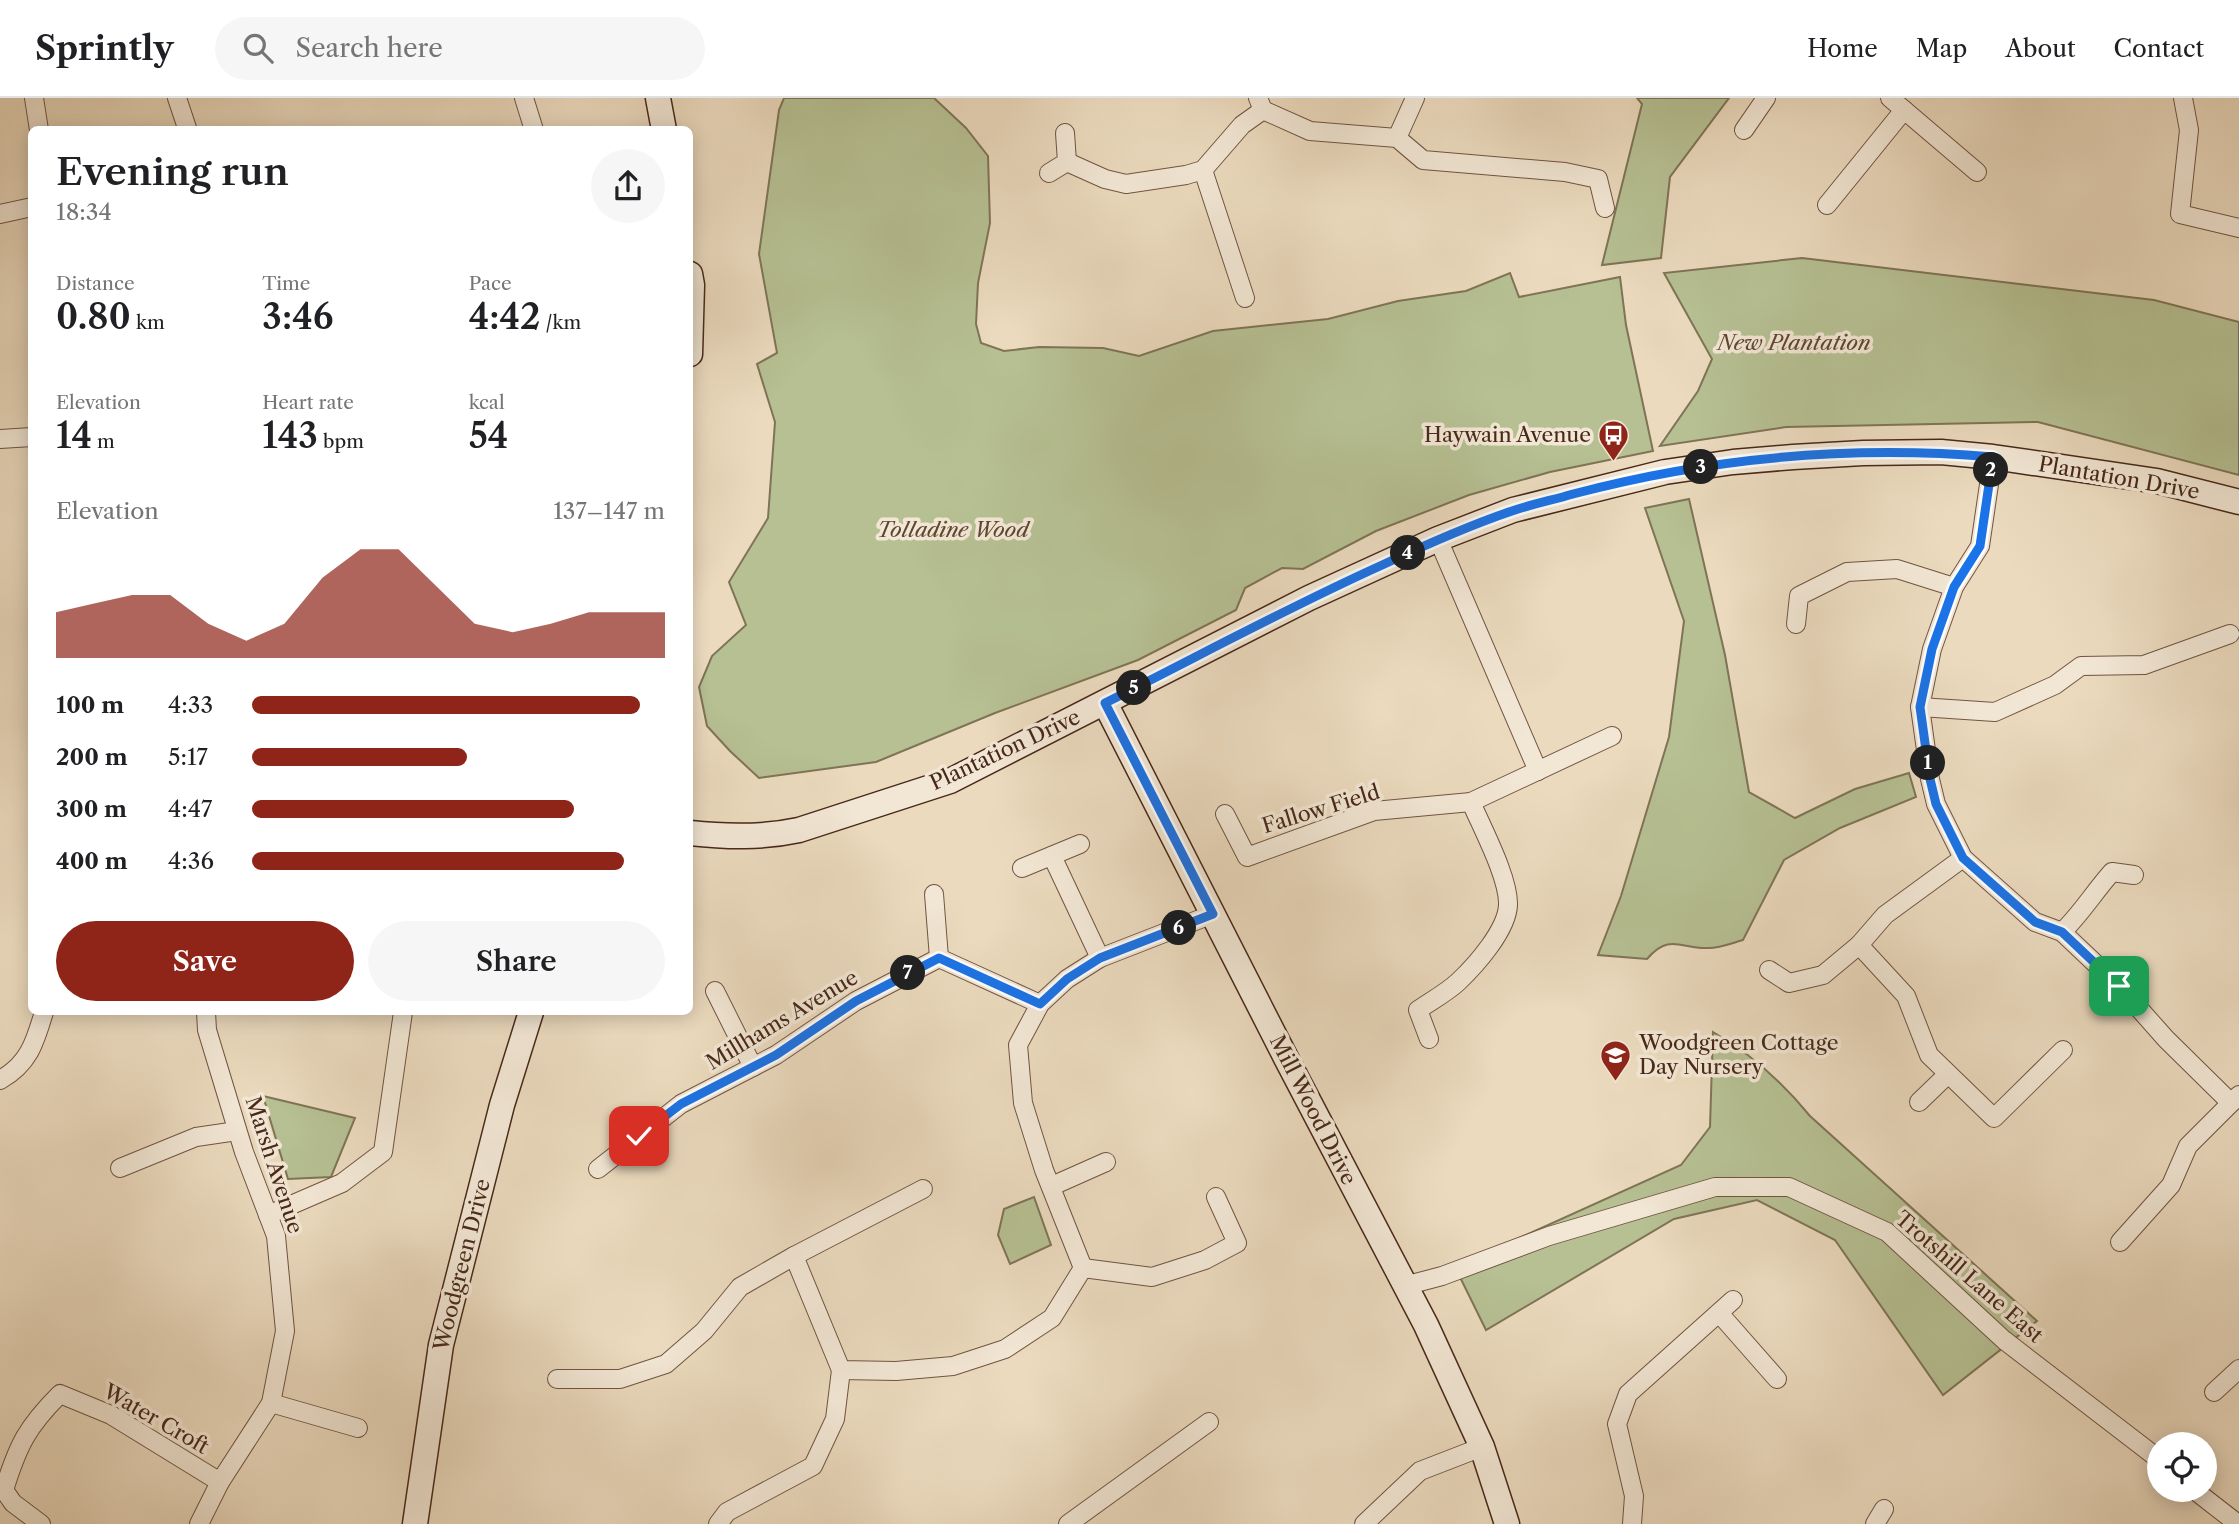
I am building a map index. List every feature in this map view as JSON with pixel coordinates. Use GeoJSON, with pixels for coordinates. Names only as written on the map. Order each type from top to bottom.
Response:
{"type":"FeatureCollection","features":[{"type":"Feature","properties":{"kind":"street"},"geometry":{"type":"LineString","coordinates":[[34,98],[38,126]]}},
{"type":"Feature","properties":{"kind":"street"},"geometry":{"type":"LineString","coordinates":[[177,98],[186,126]]}},
{"type":"Feature","properties":{"kind":"street"},"geometry":{"type":"LineString","coordinates":[[524,98],[533,126]]}},
{"type":"Feature","properties":{"kind":"street"},"geometry":{"type":"LineString","coordinates":[[659,98],[663,126]]}},
{"type":"Feature","properties":{"kind":"street"},"geometry":{"type":"LineString","coordinates":[[1396,138],[1415,98]]}},
{"type":"Feature","properties":{"kind":"street"},"geometry":{"type":"LineString","coordinates":[[1744,130],[1766,98]]}},
{"type":"Feature","properties":{"kind":"street"},"geometry":{"type":"LineString","coordinates":[[1890,98],[1977,172]]}},
{"type":"Feature","properties":{"kind":"street"},"geometry":{"type":"LineString","coordinates":[[2183,98],[2189,130],[2180,214],[2239,228]]}},
{"type":"Feature","properties":{"kind":"street"},"geometry":{"type":"LineString","coordinates":[[1067,162],[1105,179],[1126,184],[1203,170],[1260,104],[1310,131],[1396,138],[1423,160],[1565,172],[1598,179],[1605,208]]}},
{"type":"Feature","properties":{"kind":"street"},"geometry":{"type":"LineString","coordinates":[[1827,205],[1904,110]]}},
{"type":"Feature","properties":{"kind":"street"},"geometry":{"type":"LineString","coordinates":[[1065,133],[1067,162]]}},
{"type":"Feature","properties":{"kind":"street"},"geometry":{"type":"LineString","coordinates":[[1049,173],[1067,162]]}},
{"type":"Feature","properties":{"kind":"street"},"geometry":{"type":"LineString","coordinates":[[1203,170],[1245,298]]}},
{"type":"Feature","properties":{"kind":"street"},"geometry":{"type":"LineString","coordinates":[[0,214],[28,207]]}},
{"type":"Feature","properties":{"kind":"street"},"geometry":{"type":"LineString","coordinates":[[0,439],[28,437]]}},
{"type":"Feature","properties":{"kind":"street","name":"Plantation Drive"},"geometry":{"type":"LineString","coordinates":[[693,833],[729,837],[777,835],[950,781],[1309,598],[1438,539],[1513,510],[1665,472],[1733,462],[1863,453],[1941,452],[2157,481],[2239,502]]}},
{"type":"Feature","properties":{"kind":"street"},"geometry":{"type":"LineString","coordinates":[[1993,457],[1980,546],[1954,587],[1932,649],[1920,707],[1936,804],[1963,858],[2035,922],[2062,932],[2119,986],[2166,1039],[2235,1099],[2188,1146],[2171,1185],[2120,1242]]}},
{"type":"Feature","properties":{"kind":"street"},"geometry":{"type":"LineString","coordinates":[[1438,539],[1538,771]]}},
{"type":"Feature","properties":{"kind":"street"},"geometry":{"type":"LineString","coordinates":[[1796,624],[1799,596],[1847,572],[1897,569],[1954,587]]}},
{"type":"Feature","properties":{"kind":"street"},"geometry":{"type":"LineString","coordinates":[[1920,707],[1995,712],[2055,685],[2081,666],[2144,666],[2230,634]]}},
{"type":"Feature","properties":{"kind":"street","name":"Mill Wood Drive"},"geometry":{"type":"LineString","coordinates":[[1105,703],[1426,1325],[1482,1447],[1507,1524]]}},
{"type":"Feature","properties":{"kind":"street","name":"Fallow Field"},"geometry":{"type":"LineString","coordinates":[[1225,814],[1247,857],[1374,811],[1471,802],[1612,736]]}},
{"type":"Feature","properties":{"kind":"street"},"geometry":{"type":"LineString","coordinates":[[1429,1039],[1418,1010],[1458,982],[1485,951],[1500,931],[1508,905],[1501,874],[1471,802]]}},
{"type":"Feature","properties":{"kind":"street"},"geometry":{"type":"LineString","coordinates":[[1023,867],[1080,844]]}},
{"type":"Feature","properties":{"kind":"street"},"geometry":{"type":"LineString","coordinates":[[1052,856],[1100,958]]}},
{"type":"Feature","properties":{"kind":"street"},"geometry":{"type":"LineString","coordinates":[[1769,970],[1790,983],[1823,975],[1858,945],[1885,915],[1963,858]]}},
{"type":"Feature","properties":{"kind":"street"},"geometry":{"type":"LineString","coordinates":[[2062,932],[2079,915],[2112,872],[2134,875]]}},
{"type":"Feature","properties":{"kind":"street"},"geometry":{"type":"LineString","coordinates":[[934,894],[939,958],[1040,1004]]}},
{"type":"Feature","properties":{"kind":"street"},"geometry":{"type":"LineString","coordinates":[[1083,1268],[1044,1170],[1023,1103],[1018,1045],[1040,1004],[1067,979],[1100,958],[1213,914]]}},
{"type":"Feature","properties":{"kind":"street"},"geometry":{"type":"LineString","coordinates":[[1858,945],[1906,996],[1928,1055],[1994,1118],[2063,1050]]}},
{"type":"Feature","properties":{"kind":"street","name":"Millhams Avenue"},"geometry":{"type":"LineString","coordinates":[[598,1169],[681,1104],[776,1055],[856,1001],[939,958]]}},
{"type":"Feature","properties":{"kind":"street"},"geometry":{"type":"LineString","coordinates":[[715,991],[753,1067]]}},
{"type":"Feature","properties":{"kind":"street"},"geometry":{"type":"LineString","coordinates":[[0,1080],[17,1070],[35,1042],[43,1015]]}},
{"type":"Feature","properties":{"kind":"street","name":"Marsh Avenue"},"geometry":{"type":"LineString","coordinates":[[199,1524],[220,1482],[271,1403],[285,1331],[276,1237],[237,1131],[207,1030],[206,1015]]}},
{"type":"Feature","properties":{"kind":"street"},"geometry":{"type":"LineString","coordinates":[[268,1214],[342,1183],[383,1152],[403,1015]]}},
{"type":"Feature","properties":{"kind":"street","name":"Woodgreen Drive"},"geometry":{"type":"LineString","coordinates":[[415,1524],[441,1345],[502,1105],[530,1015]]}},
{"type":"Feature","properties":{"kind":"street"},"geometry":{"type":"LineString","coordinates":[[1919,1102],[1947,1075]]}},
{"type":"Feature","properties":{"kind":"street"},"geometry":{"type":"LineString","coordinates":[[121,1168],[195,1137],[237,1131]]}},
{"type":"Feature","properties":{"kind":"street"},"geometry":{"type":"LineString","coordinates":[[1052,1186],[1106,1162]]}},
{"type":"Feature","properties":{"kind":"street","name":"Trotshill Lane East"},"geometry":{"type":"LineString","coordinates":[[1404,1286],[1442,1276],[1549,1236],[1716,1187],[1790,1187],[1887,1232],[2004,1340],[2147,1450]]}},
{"type":"Feature","properties":{"kind":"street"},"geometry":{"type":"LineString","coordinates":[[556,1379],[620,1379],[666,1364],[704,1331],[740,1287],[923,1189]]}},
{"type":"Feature","properties":{"kind":"street"},"geometry":{"type":"LineString","coordinates":[[1083,1268],[1152,1277],[1205,1260],[1237,1243],[1216,1197]]}},
{"type":"Feature","properties":{"kind":"street"},"geometry":{"type":"LineString","coordinates":[[718,1524],[727,1512],[813,1466],[835,1419],[841,1370],[794,1256]]}},
{"type":"Feature","properties":{"kind":"street"},"geometry":{"type":"LineString","coordinates":[[841,1370],[896,1371],[953,1366],[1005,1349],[1052,1318],[1083,1268]]}},
{"type":"Feature","properties":{"kind":"street"},"geometry":{"type":"LineString","coordinates":[[1632,1524],[1634,1496],[1618,1424],[1628,1394],[1733,1300]]}},
{"type":"Feature","properties":{"kind":"street"},"geometry":{"type":"LineString","coordinates":[[1719,1313],[1777,1379]]}},
{"type":"Feature","properties":{"kind":"street"},"geometry":{"type":"LineString","coordinates":[[2214,1392],[2239,1369]]}},
{"type":"Feature","properties":{"kind":"street","name":"Water Croft"},"geometry":{"type":"LineString","coordinates":[[38,1523],[13,1503],[4,1490],[22,1440],[35,1419],[60,1394],[111,1415],[220,1482]]}},
{"type":"Feature","properties":{"kind":"street"},"geometry":{"type":"LineString","coordinates":[[271,1403],[358,1428]]}},
{"type":"Feature","properties":{"kind":"street"},"geometry":{"type":"LineString","coordinates":[[1068,1524],[1209,1422]]}},
{"type":"Feature","properties":{"kind":"street"},"geometry":{"type":"LineString","coordinates":[[1364,1524],[1419,1471],[1482,1447]]}},
{"type":"Feature","properties":{"kind":"street"},"geometry":{"type":"LineString","coordinates":[[2210,1502],[2238,1524]]}},
{"type":"Feature","properties":{"kind":"green space","name":"Tolladine Wood"},"geometry":{"type":"Polygon","coordinates":[[[784,98],[934,98],[966,128],[988,156],[990,223],[978,283],[976,324],[981,343],[1004,351],[1039,347],[1103,348],[1139,356],[1213,331],[1328,319],[1398,301],[1466,291],[1510,273],[1519,297],[1620,277],[1626,325],[1653,451],[1550,472],[1469,495],[1376,531],[1303,569],[1282,568],[1245,588],[1236,610],[1138,660],[995,713],[876,762],[759,778],[707,726],[699,687],[712,656],[746,625],[729,582],[768,518],[775,422],[757,364],[777,353],[759,254],[779,110],[784,98]]]}},
{"type":"Feature","properties":{"kind":"green space"},"geometry":{"type":"Polygon","coordinates":[[[1637,98],[1729,98],[1670,177],[1661,258],[1602,265],[1642,104],[1637,98]]]}},
{"type":"Feature","properties":{"kind":"green space","name":"New Plantation"},"geometry":{"type":"Polygon","coordinates":[[[1802,258],[2154,300],[2239,322],[2239,475],[2038,422],[1786,427],[1660,446],[1698,391],[1712,359],[1664,273],[1802,258]]]}},
{"type":"Feature","properties":{"kind":"green space"},"geometry":{"type":"Polygon","coordinates":[[[1689,499],[1725,655],[1749,792],[1795,818],[1855,789],[1909,773],[1916,797],[1840,828],[1784,860],[1743,940],[1713,948],[1670,944],[1655,951],[1647,959],[1598,955],[1621,896],[1669,737],[1684,621],[1645,508],[1689,499]]]}},
{"type":"Feature","properties":{"kind":"green space"},"geometry":{"type":"Polygon","coordinates":[[[1713,1032],[1740,1049],[1765,1070],[1810,1116],[2037,1321],[1943,1395],[1835,1240],[1757,1200],[1674,1219],[1486,1330],[1455,1267],[1681,1165],[1710,1127],[1713,1032]]]}},
{"type":"Feature","properties":{"kind":"green space"},"geometry":{"type":"Polygon","coordinates":[[[263,1096],[355,1118],[331,1177],[288,1179],[263,1096]]]}},
{"type":"Feature","properties":{"kind":"green space"},"geometry":{"type":"Polygon","coordinates":[[[1034,1197],[1051,1245],[1010,1264],[998,1235],[1004,1209],[1034,1197]]]}},
{"type":"Feature","properties":{"kind":"place","name":"Haywain Avenue"},"geometry":{"type":"Point","coordinates":[1614,462]}},
{"type":"Feature","properties":{"kind":"place","name":"Woodgreen Cottage Day Nursery"},"geometry":{"type":"Point","coordinates":[1616,1082]}},
{"type":"Feature","properties":{"kind":"route"},"geometry":{"type":"LineString","coordinates":[[639,1136],[681,1104],[776,1055],[856,1001],[939,958],[1040,1004],[1067,979],[1100,958],[1213,914],[1105,703],[1309,598],[1438,539],[1513,510],[1665,472],[1733,462],[1863,453],[1941,452],[1993,457],[1980,546],[1954,587],[1932,649],[1920,707],[1930,779],[1936,804],[1963,858],[2035,922],[2062,932],[2119,986]]}}]}
